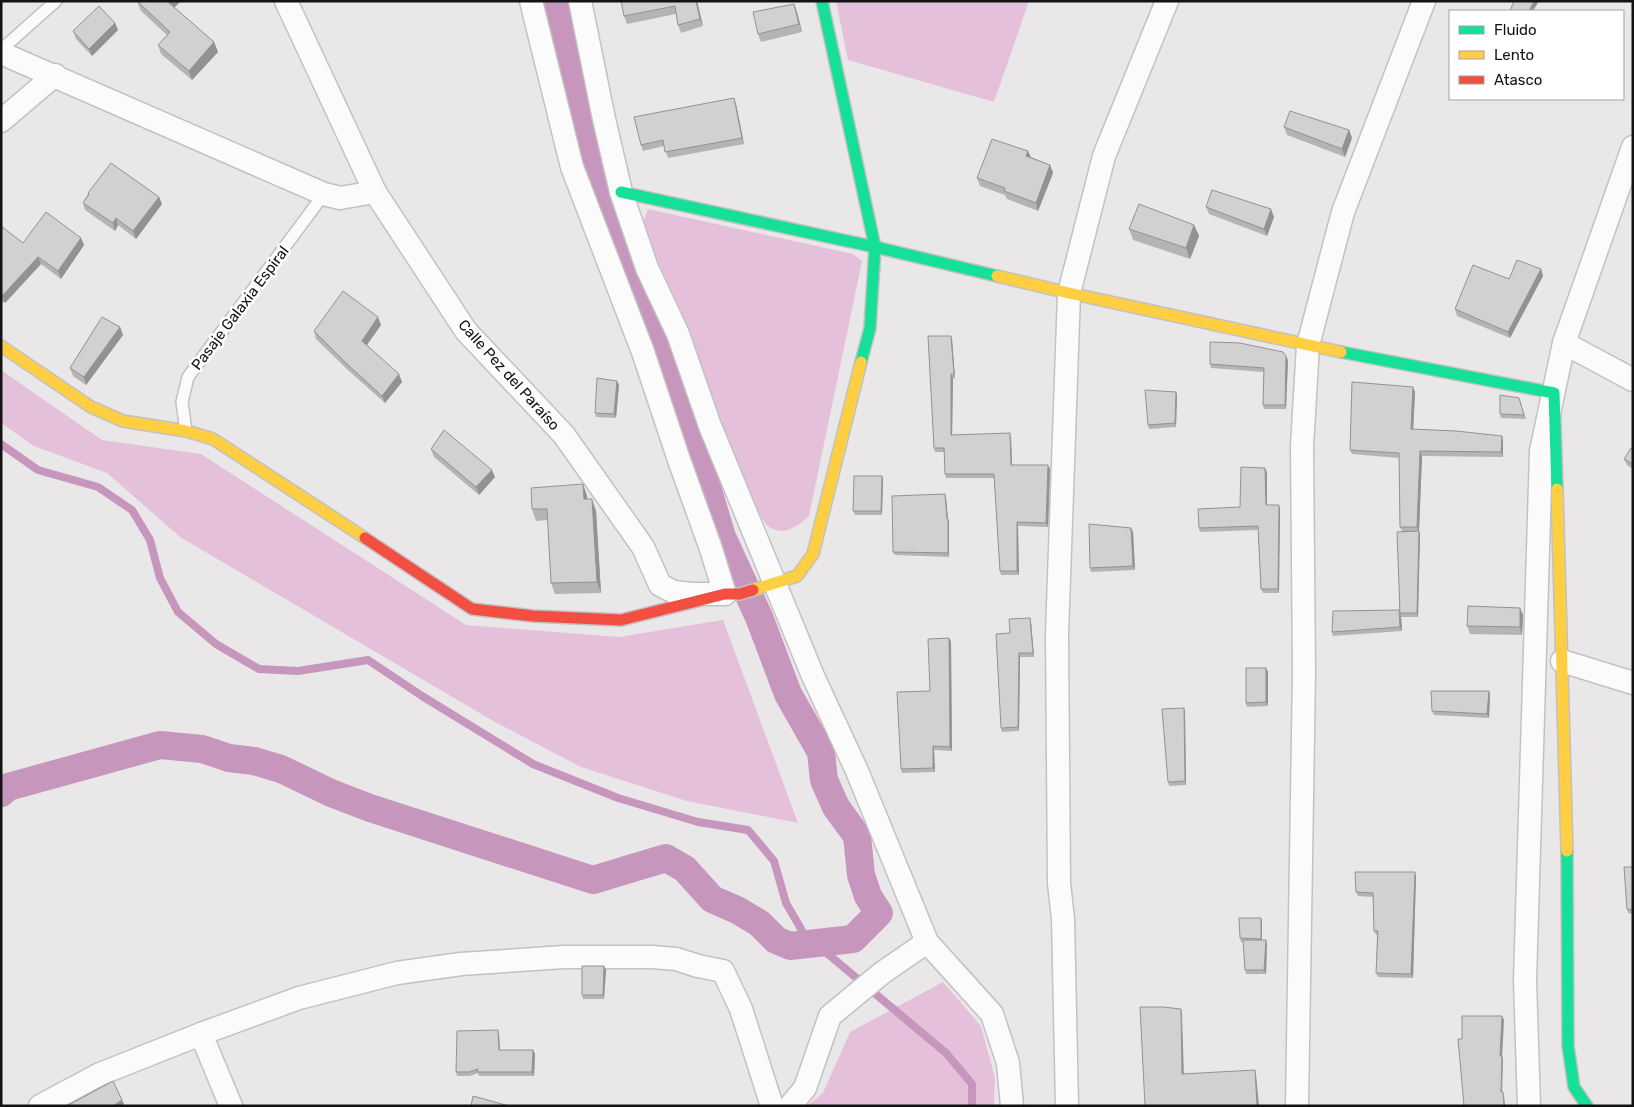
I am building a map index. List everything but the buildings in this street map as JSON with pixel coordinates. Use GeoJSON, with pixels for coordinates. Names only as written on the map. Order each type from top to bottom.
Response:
{"type":"FeatureCollection","features":[{"type":"Feature","properties":{"kind":"street","name":"Calle Pez del Paraíso"},"geometry":{"type":"LineString","coordinates":[[286,1],[375,192],[466,331],[569,443],[643,547],[660,584],[674,592],[691,594],[732,594],[797,576],[813,554],[870,328],[874,247],[822,1]]}},
{"type":"Feature","properties":{"kind":"street"},"geometry":{"type":"LineString","coordinates":[[1,346],[91,407],[123,421],[186,431],[213,439],[472,609],[533,616],[621,620],[732,594],[710,546],[643,352],[572,167],[531,1]]}},
{"type":"Feature","properties":{"kind":"street"},"geometry":{"type":"LineString","coordinates":[[580,1],[621,192],[647,268],[678,334],[768,585],[857,771],[927,942],[992,1014],[1008,1063],[1012,1106]]}},
{"type":"Feature","properties":{"kind":"street"},"geometry":{"type":"LineString","coordinates":[[1068,1106],[1063,919],[1059,883],[1058,634],[1069,293],[1104,156],[1167,1]]}},
{"type":"Feature","properties":{"kind":"street"},"geometry":{"type":"LineString","coordinates":[[1298,1106],[1304,672],[1302,446],[1308,345],[1343,212],[1424,1]]}},
{"type":"Feature","properties":{"kind":"street"},"geometry":{"type":"LineString","coordinates":[[1,51],[324,194],[340,198],[375,192]]}},
{"type":"Feature","properties":{"kind":"street"},"geometry":{"type":"LineString","coordinates":[[1,120],[55,75]]}},
{"type":"Feature","properties":{"kind":"street"},"geometry":{"type":"LineString","coordinates":[[1529,1106],[1524,980],[1541,451],[1564,343],[1631,155]]}},
{"type":"Feature","properties":{"kind":"street"},"geometry":{"type":"LineString","coordinates":[[621,192],[1308,345],[1554,393]]}},
{"type":"Feature","properties":{"kind":"street"},"geometry":{"type":"LineString","coordinates":[[1564,343],[1633,380]]}},
{"type":"Feature","properties":{"kind":"street"},"geometry":{"type":"LineString","coordinates":[[1554,393],[1568,884],[1568,1046],[1574,1087],[1587,1106]]}},
{"type":"Feature","properties":{"kind":"street"},"geometry":{"type":"LineString","coordinates":[[1562,661],[1633,683]]}},
{"type":"Feature","properties":{"kind":"street"},"geometry":{"type":"LineString","coordinates":[[790,1106],[805,1088],[830,1016],[882,973],[927,942]]}},
{"type":"Feature","properties":{"kind":"street"},"geometry":{"type":"LineString","coordinates":[[40,1106],[100,1074],[299,998],[397,973],[461,964],[564,957],[652,957],[676,959],[723,971],[741,1009],[772,1106]]}},
{"type":"Feature","properties":{"kind":"street"},"geometry":{"type":"LineString","coordinates":[[201,1034],[231,1106]]}},
{"type":"Feature","properties":{"kind":"lane"},"geometry":{"type":"LineString","coordinates":[[1,51],[56,1]]}},
{"type":"Feature","properties":{"kind":"lane","name":"Pasaje Galaxia Espiral"},"geometry":{"type":"LineString","coordinates":[[186,431],[182,402],[188,377],[324,194]]}},
{"type":"Feature","properties":{"kind":"shaded area"},"geometry":{"type":"Polygon","coordinates":[[[836,1],[1029,1],[994,102],[848,60],[836,1]]]}},
{"type":"Feature","properties":{"kind":"shaded area"},"geometry":{"type":"Polygon","coordinates":[[[648,209],[853,254],[862,261],[809,516],[786,531],[775,530],[769,527],[756,510],[643,223],[648,209]]]}},
{"type":"Feature","properties":{"kind":"shaded area"},"geometry":{"type":"Polygon","coordinates":[[[1,370],[102,440],[201,454],[466,625],[619,637],[723,620],[798,823],[687,801],[581,767],[495,722],[180,537],[107,473],[34,446],[1,423],[1,370]]]}},
{"type":"Feature","properties":{"kind":"shaded area"},"geometry":{"type":"Polygon","coordinates":[[[943,982],[981,1026],[995,1078],[994,1106],[807,1106],[823,1093],[850,1032],[943,982]]]}},
{"type":"Feature","properties":{"kind":"waterway"},"geometry":{"type":"LineString","coordinates":[[1,793],[8,787],[160,745],[202,749],[229,758],[254,761],[281,769],[331,793],[370,808],[593,880],[666,858],[685,869],[712,899],[737,910],[759,923],[776,940],[790,946],[853,939],[879,913],[868,896],[861,875],[857,836],[836,807],[824,780],[821,752],[788,694],[759,617],[722,537],[675,380],[647,322],[612,240],[578,116],[571,70],[555,1]]}},
{"type":"Feature","properties":{"kind":"waterway"},"geometry":{"type":"LineString","coordinates":[[1,444],[38,470],[98,487],[132,510],[150,540],[160,578],[178,612],[216,644],[259,669],[298,671],[368,660],[422,696],[533,764],[618,798],[698,822],[748,830],[774,861],[786,903],[804,934],[946,1053],[972,1084],[972,1106]]}},
{"type":"Feature","properties":{"kind":"traffic: fast"},"geometry":{"type":"LineString","coordinates":[[822,1],[875,247],[870,328],[861,362]]}},
{"type":"Feature","properties":{"kind":"traffic: fast"},"geometry":{"type":"LineString","coordinates":[[621,192],[875,247],[997,276]]}},
{"type":"Feature","properties":{"kind":"traffic: fast"},"geometry":{"type":"LineString","coordinates":[[1341,352],[1554,393],[1557,489]]}},
{"type":"Feature","properties":{"kind":"traffic: fast"},"geometry":{"type":"LineString","coordinates":[[1567,851],[1568,1046],[1574,1087],[1587,1106]]}},
{"type":"Feature","properties":{"kind":"traffic: slow"},"geometry":{"type":"LineString","coordinates":[[997,276],[1341,352]]}},
{"type":"Feature","properties":{"kind":"traffic: slow"},"geometry":{"type":"LineString","coordinates":[[1,346],[91,407],[123,421],[186,431],[213,439],[365,538]]}},
{"type":"Feature","properties":{"kind":"traffic: slow"},"geometry":{"type":"LineString","coordinates":[[753,590],[797,576],[813,554],[861,362]]}},
{"type":"Feature","properties":{"kind":"traffic: slow"},"geometry":{"type":"LineString","coordinates":[[1557,489],[1567,851]]}},
{"type":"Feature","properties":{"kind":"traffic: jam"},"geometry":{"type":"LineString","coordinates":[[365,538],[472,609],[533,616],[621,620],[725,594],[740,594],[753,590]]}}]}
